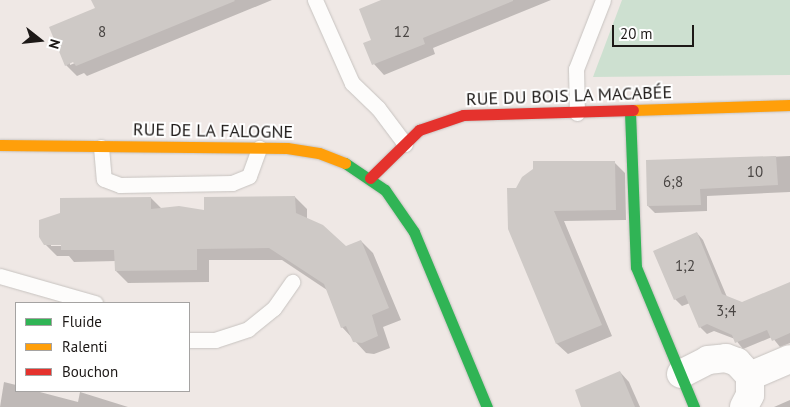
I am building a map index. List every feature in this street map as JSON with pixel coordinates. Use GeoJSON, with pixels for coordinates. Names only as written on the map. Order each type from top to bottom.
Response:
{"type":"FeatureCollection","features":[{"type":"Feature","properties":{"kind":"street","name":"RUE DU BOIS LA MACABÉE"},"geometry":{"type":"LineString","coordinates":[[370,178],[419,130],[463,115],[630,112],[790,105]]}},
{"type":"Feature","properties":{"kind":"street"},"geometry":{"type":"LineString","coordinates":[[630,112],[631,202],[636,267],[694,407]]}},
{"type":"Feature","properties":{"kind":"street","name":"RUE DE LA FALOGNE"},"geometry":{"type":"LineString","coordinates":[[0,145],[287,148],[319,153],[370,178],[385,190],[414,232],[487,407]]}},
{"type":"Feature","properties":{"kind":"street"},"geometry":{"type":"LineString","coordinates":[[681,374],[708,360],[726,358],[737,362],[750,376],[750,394],[744,407]]}},
{"type":"Feature","properties":{"kind":"street"},"geometry":{"type":"LineString","coordinates":[[750,376],[790,360]]}},
{"type":"Feature","properties":{"kind":"lane"},"geometry":{"type":"LineString","coordinates":[[315,0],[352,83],[378,108],[405,144]]}},
{"type":"Feature","properties":{"kind":"lane"},"geometry":{"type":"LineString","coordinates":[[577,113],[576,69],[603,0]]}},
{"type":"Feature","properties":{"kind":"lane"},"geometry":{"type":"LineString","coordinates":[[101,147],[104,179],[120,185],[232,183],[248,176],[258,148]]}},
{"type":"Feature","properties":{"kind":"lane"},"geometry":{"type":"LineString","coordinates":[[0,276],[91,302]]}},
{"type":"Feature","properties":{"kind":"lane"},"geometry":{"type":"LineString","coordinates":[[190,340],[215,340],[248,329],[274,308],[292,282]]}},
{"type":"Feature","properties":{"kind":"green space"},"geometry":{"type":"Polygon","coordinates":[[[622,0],[790,0],[790,75],[593,77],[622,0]]]}},
{"type":"Feature","properties":{"kind":"building"},"geometry":{"type":"Polygon","coordinates":[[[91,0],[235,1],[76,66],[73,62],[65,66],[49,27],[95,8],[91,0]]]}},
{"type":"Feature","properties":{"kind":"building"},"geometry":{"type":"Polygon","coordinates":[[[381,0],[513,1],[423,38],[425,44],[372,65],[363,43],[371,40],[359,9],[381,0]]]}},
{"type":"Feature","properties":{"kind":"building"},"geometry":{"type":"Polygon","coordinates":[[[776,156],[778,185],[700,189],[701,205],[647,206],[646,160],[776,156]]]}},
{"type":"Feature","properties":{"kind":"building"},"geometry":{"type":"Polygon","coordinates":[[[533,161],[615,161],[616,210],[554,211],[602,325],[556,344],[508,229],[507,188],[516,188],[522,177],[533,169],[533,161]]]}},
{"type":"Feature","properties":{"kind":"building"},"geometry":{"type":"Polygon","coordinates":[[[295,196],[296,213],[323,225],[346,246],[361,240],[389,308],[372,315],[378,336],[362,343],[353,342],[346,326],[341,328],[324,284],[269,248],[197,249],[197,270],[115,271],[114,250],[61,250],[61,245],[44,245],[39,237],[39,220],[60,213],[60,198],[151,197],[151,209],[179,206],[204,210],[204,197],[295,196]]]}},
{"type":"Feature","properties":{"kind":"building"},"geometry":{"type":"Polygon","coordinates":[[[697,232],[722,294],[742,302],[790,282],[790,333],[772,341],[767,330],[735,343],[732,335],[707,324],[699,328],[685,295],[674,300],[653,251],[697,232]]]}},
{"type":"Feature","properties":{"kind":"building"},"geometry":{"type":"Polygon","coordinates":[[[620,371],[635,407],[581,407],[575,390],[620,371]]]}},
{"type":"Feature","properties":{"kind":"traffic: fast"},"geometry":{"type":"LineString","coordinates":[[630,112],[636,267],[694,407]]}},
{"type":"Feature","properties":{"kind":"traffic: fast"},"geometry":{"type":"LineString","coordinates":[[345,163],[385,190],[414,232],[487,407]]}},
{"type":"Feature","properties":{"kind":"traffic: slow"},"geometry":{"type":"LineString","coordinates":[[633,110],[790,105]]}},
{"type":"Feature","properties":{"kind":"traffic: slow"},"geometry":{"type":"LineString","coordinates":[[0,145],[287,148],[319,153],[345,163]]}},
{"type":"Feature","properties":{"kind":"traffic: jam"},"geometry":{"type":"LineString","coordinates":[[370,178],[419,130],[463,115],[633,110]]}}]}
